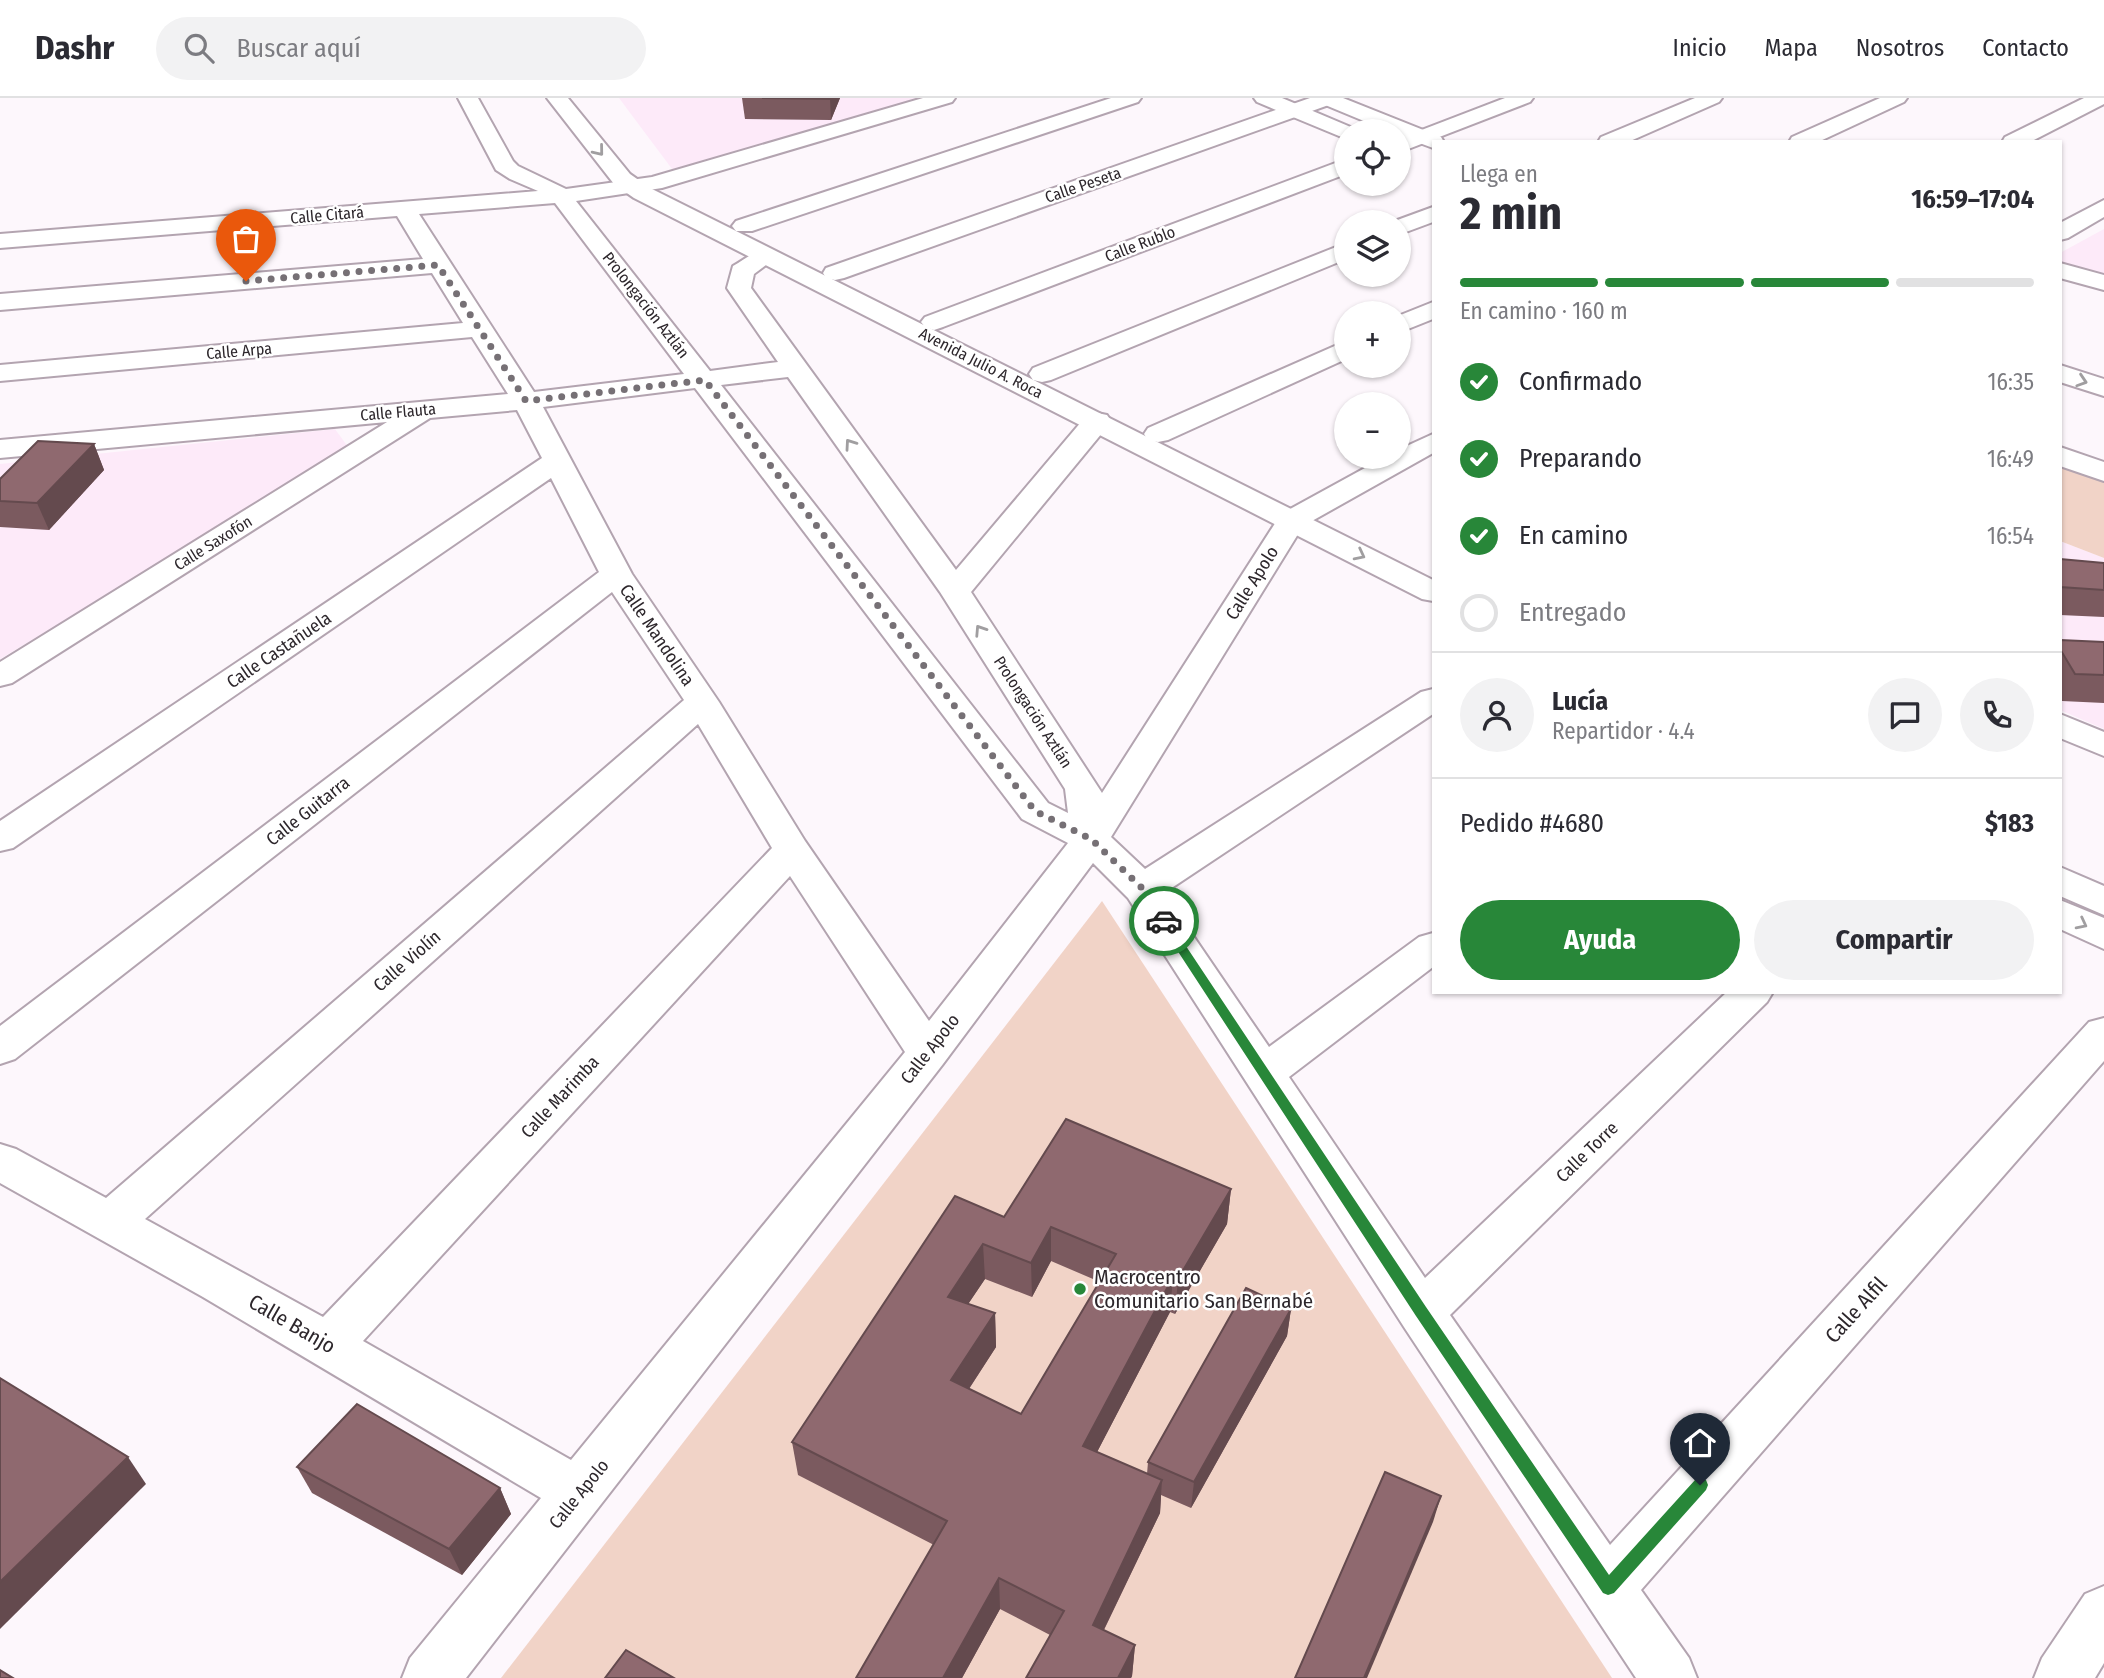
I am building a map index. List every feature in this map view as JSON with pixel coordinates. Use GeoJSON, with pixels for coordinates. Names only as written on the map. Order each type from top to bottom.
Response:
{"type":"FeatureCollection","features":[{"type":"Feature","properties":{"kind":"street","name":"Prolongación Aztlán"},"geometry":{"type":"LineString","coordinates":[[468,98],[504,165],[511,173],[553,188],[561,196],[1035,811],[1091,839],[1142,888],[1421,1312],[1669,1678]]}},
{"type":"Feature","properties":{"kind":"street","name":"Avenida Julio A. Roca"},"geometry":{"type":"LineString","coordinates":[[557,98],[622,180],[643,185],[744,226],[1042,374],[1158,434],[1432,591]]}},
{"type":"Feature","properties":{"kind":"street","name":"Calle Citará"},"geometry":{"type":"LineString","coordinates":[[0,242],[561,196],[643,185],[944,98]]}},
{"type":"Feature","properties":{"kind":"street"},"geometry":{"type":"LineString","coordinates":[[744,226],[1131,98]]}},
{"type":"Feature","properties":{"kind":"street"},"geometry":{"type":"LineString","coordinates":[[1264,98],[1334,127]]}},
{"type":"Feature","properties":{"kind":"street"},"geometry":{"type":"LineString","coordinates":[[1327,98],[1427,140],[1522,98]]}},
{"type":"Feature","properties":{"kind":"street","name":"Calle Peseta"},"geometry":{"type":"LineString","coordinates":[[835,273],[1327,98]]}},
{"type":"Feature","properties":{"kind":"street"},"geometry":{"type":"LineString","coordinates":[[1614,140],[1712,98]]}},
{"type":"Feature","properties":{"kind":"street"},"geometry":{"type":"LineString","coordinates":[[1804,140],[1896,98]]}},
{"type":"Feature","properties":{"kind":"street"},"geometry":{"type":"LineString","coordinates":[[2017,140],[2089,99]]}},
{"type":"Feature","properties":{"kind":"street","name":"Avenida Julio A. Roca"},"geometry":{"type":"LineString","coordinates":[[597,109],[643,185],[766,256],[1097,421],[1300,514],[1432,569]]}},
{"type":"Feature","properties":{"kind":"street"},"geometry":{"type":"LineString","coordinates":[[1411,158],[1422,162]]}},
{"type":"Feature","properties":{"kind":"street","name":"Calle Rublo"},"geometry":{"type":"LineString","coordinates":[[934,322],[1334,171]]}},
{"type":"Feature","properties":{"kind":"street"},"geometry":{"type":"LineString","coordinates":[[2062,232],[2104,207]]}},
{"type":"Feature","properties":{"kind":"street","name":"Calle Mandolina"},"geometry":{"type":"LineString","coordinates":[[403,208],[526,401],[616,575],[702,702],[792,850],[928,1053]]}},
{"type":"Feature","properties":{"kind":"street"},"geometry":{"type":"LineString","coordinates":[[1411,223],[1432,214]]}},
{"type":"Feature","properties":{"kind":"street"},"geometry":{"type":"LineString","coordinates":[[1042,374],[1334,255]]}},
{"type":"Feature","properties":{"kind":"street","name":"Prolongación Aztlán"},"geometry":{"type":"LineString","coordinates":[[766,256],[742,271],[739,288],[955,591],[1083,789],[1091,839]]}},
{"type":"Feature","properties":{"kind":"street"},"geometry":{"type":"LineString","coordinates":[[0,302],[438,265]]}},
{"type":"Feature","properties":{"kind":"street"},"geometry":{"type":"LineString","coordinates":[[2062,271],[2104,283]]}},
{"type":"Feature","properties":{"kind":"street"},"geometry":{"type":"LineString","coordinates":[[1411,319],[1432,310]]}},
{"type":"Feature","properties":{"kind":"street","name":"Calle Arpa"},"geometry":{"type":"LineString","coordinates":[[0,373],[478,329]]}},
{"type":"Feature","properties":{"kind":"street"},"geometry":{"type":"LineString","coordinates":[[2062,350],[2104,363]]}},
{"type":"Feature","properties":{"kind":"street"},"geometry":{"type":"LineString","coordinates":[[1158,434],[1334,354]]}},
{"type":"Feature","properties":{"kind":"street","name":"Calle Flauta"},"geometry":{"type":"LineString","coordinates":[[0,449],[526,401],[796,368]]}},
{"type":"Feature","properties":{"kind":"street"},"geometry":{"type":"LineString","coordinates":[[2062,374],[2104,388]]}},
{"type":"Feature","properties":{"kind":"street","name":"Calle Saxofón"},"geometry":{"type":"LineString","coordinates":[[0,676],[426,410]]}},
{"type":"Feature","properties":{"kind":"street"},"geometry":{"type":"LineString","coordinates":[[955,591],[1097,421]]}},
{"type":"Feature","properties":{"kind":"street","name":"Calle Apolo"},"geometry":{"type":"LineString","coordinates":[[430,1678],[928,1053],[1091,839],[1300,514],[1432,443]]}},
{"type":"Feature","properties":{"kind":"street"},"geometry":{"type":"LineString","coordinates":[[2062,457],[2104,472]]}},
{"type":"Feature","properties":{"kind":"street","name":"Calle Castañuela"},"geometry":{"type":"LineString","coordinates":[[0,839],[557,461]]}},
{"type":"Feature","properties":{"kind":"street","name":"Calle Guitarra"},"geometry":{"type":"LineString","coordinates":[[0,1048],[616,575]]}},
{"type":"Feature","properties":{"kind":"street"},"geometry":{"type":"LineString","coordinates":[[1142,888],[1432,700]]}},
{"type":"Feature","properties":{"kind":"street","name":"Calle Violín"},"geometry":{"type":"LineString","coordinates":[[111,1221],[702,702]]}},
{"type":"Feature","properties":{"kind":"street"},"geometry":{"type":"LineString","coordinates":[[2062,726],[2104,745]]}},
{"type":"Feature","properties":{"kind":"street","name":"Calle Marimba"},"geometry":{"type":"LineString","coordinates":[[328,1345],[792,850]]}},
{"type":"Feature","properties":{"kind":"street"},"geometry":{"type":"LineString","coordinates":[[2062,881],[2104,902]]}},
{"type":"Feature","properties":{"kind":"street"},"geometry":{"type":"LineString","coordinates":[[2062,913],[2104,935]]}},
{"type":"Feature","properties":{"kind":"street"},"geometry":{"type":"LineString","coordinates":[[1264,1073],[1432,948]]}},
{"type":"Feature","properties":{"kind":"street","name":"Calle Torre"},"geometry":{"type":"LineString","coordinates":[[1421,1312],[1751,994]]}},
{"type":"Feature","properties":{"kind":"street","name":"Calle Alfil"},"geometry":{"type":"LineString","coordinates":[[1608,1587],[2104,1033]]}},
{"type":"Feature","properties":{"kind":"street","name":"Calle Banjo"},"geometry":{"type":"LineString","coordinates":[[0,1162],[111,1221],[580,1493]]}},
{"type":"Feature","properties":{"kind":"street"},"geometry":{"type":"LineString","coordinates":[[2062,1678],[2104,1613]]}},
{"type":"Feature","properties":{"kind":"shaded area"},"geometry":{"type":"Polygon","coordinates":[[[619,98],[920,98],[675,173],[619,98]]]}},
{"type":"Feature","properties":{"kind":"shaded area"},"geometry":{"type":"Polygon","coordinates":[[[2104,229],[2104,280],[2062,267],[2062,252],[2104,229]]]}},
{"type":"Feature","properties":{"kind":"shaded area"},"geometry":{"type":"Polygon","coordinates":[[[335,429],[351,451],[0,659],[0,464],[335,429]]]}},
{"type":"Feature","properties":{"kind":"shaded area"},"geometry":{"type":"Polygon","coordinates":[[[2062,464],[2104,479],[2104,558],[2062,542],[2062,464]]]}},
{"type":"Feature","properties":{"kind":"shaded area"},"geometry":{"type":"Polygon","coordinates":[[[2062,542],[2104,558],[2104,729],[2062,711],[2062,542]]]}},
{"type":"Feature","properties":{"kind":"shaded area","name":"Macrocentro Comunitario San Bernabé"},"geometry":{"type":"Polygon","coordinates":[[[1102,901],[1612,1678],[501,1678],[1102,901]]]}},
{"type":"Feature","properties":{"kind":"building"},"geometry":{"type":"Polygon","coordinates":[[[762,98],[830,98],[830,99],[762,98]]]}},
{"type":"Feature","properties":{"kind":"building"},"geometry":{"type":"Polygon","coordinates":[[[38,441],[94,444],[37,503],[0,501],[0,479],[38,441]]]}},
{"type":"Feature","properties":{"kind":"building"},"geometry":{"type":"Polygon","coordinates":[[[2062,559],[2104,563],[2104,590],[2062,587],[2062,559]]]}},
{"type":"Feature","properties":{"kind":"building"},"geometry":{"type":"Polygon","coordinates":[[[2062,640],[2104,642],[2104,675],[2075,674],[2062,652],[2062,640]]]}},
{"type":"Feature","properties":{"kind":"building"},"geometry":{"type":"Polygon","coordinates":[[[1066,1119],[1231,1189],[1178,1279],[1173,1277],[1083,1446],[1162,1480],[1093,1625],[1135,1645],[1118,1678],[1026,1678],[1064,1611],[999,1578],[943,1678],[856,1678],[947,1521],[792,1442],[955,1196],[1004,1217],[1066,1119]],[[1051,1227],[1031,1263],[983,1244],[948,1297],[995,1313],[951,1380],[1021,1414],[1116,1254],[1051,1227]]]}},
{"type":"Feature","properties":{"kind":"building"},"geometry":{"type":"Polygon","coordinates":[[[1246,1288],[1291,1309],[1194,1482],[1148,1462],[1246,1288]]]}},
{"type":"Feature","properties":{"kind":"building"},"geometry":{"type":"Polygon","coordinates":[[[0,1378],[128,1457],[0,1582],[0,1378]]]}},
{"type":"Feature","properties":{"kind":"building"},"geometry":{"type":"Polygon","coordinates":[[[357,1404],[500,1488],[449,1549],[297,1467],[357,1404]]]}},
{"type":"Feature","properties":{"kind":"building"},"geometry":{"type":"Polygon","coordinates":[[[1385,1472],[1441,1496],[1364,1678],[1295,1678],[1385,1472]]]}},
{"type":"Feature","properties":{"kind":"building"},"geometry":{"type":"Polygon","coordinates":[[[626,1650],[674,1678],[605,1678],[626,1650]]]}},
{"type":"Feature","properties":{"kind":"building"},"geometry":{"type":"Polygon","coordinates":[[[0,1670],[13,1678],[0,1678],[0,1670]]]}},
{"type":"Feature","properties":{"kind":"way so far"},"geometry":{"type":"LineString","coordinates":[[246,281],[438,265],[526,401],[705,380],[1035,811],[1091,839],[1142,888],[1164,921]]}},
{"type":"Feature","properties":{"kind":"place","name":"Macrocentro Comunitario San Bernabé"},"geometry":{"type":"Point","coordinates":[1080,1289]}},
{"type":"Feature","properties":{"kind":"route"},"geometry":{"type":"LineString","coordinates":[[1164,921],[1421,1312],[1608,1587],[1700,1485]]}}]}
